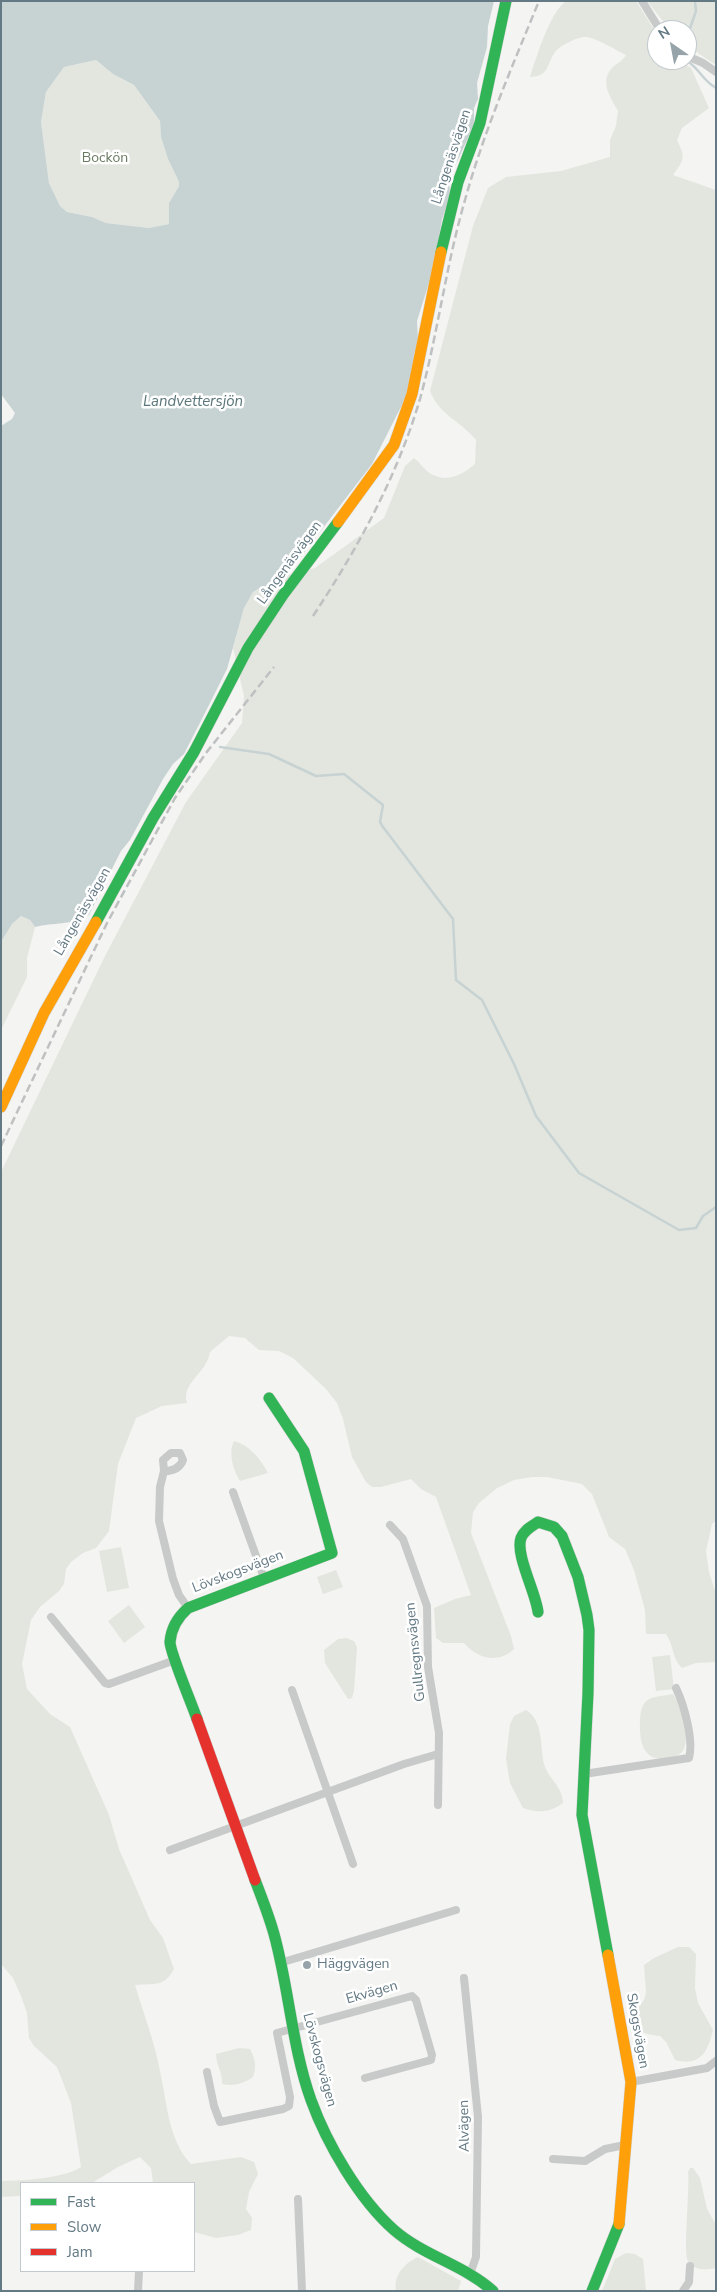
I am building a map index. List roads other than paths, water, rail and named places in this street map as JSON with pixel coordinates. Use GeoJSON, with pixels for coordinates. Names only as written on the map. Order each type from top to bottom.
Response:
{"type":"FeatureCollection","features":[{"type":"Feature","properties":{"kind":"street","name":"Långenäsvägen"},"geometry":{"type":"LineString","coordinates":[[1,1107],[64,975],[100,915],[153,818],[194,752],[248,648],[283,594],[376,472],[394,445],[412,394],[449,216],[458,182],[480,123],[506,1]]}},
{"type":"Feature","properties":{"kind":"street"},"geometry":{"type":"LineString","coordinates":[[642,1],[654,20]]}},
{"type":"Feature","properties":{"kind":"street"},"geometry":{"type":"LineString","coordinates":[[697,60],[716,72]]}},
{"type":"Feature","properties":{"kind":"street","name":"Lövskogsvägen"},"geometry":{"type":"LineString","coordinates":[[269,1398],[304,1451],[332,1553],[188,1608],[178,1618],[171,1634],[170,1644],[274,1934],[293,2028],[311,2100],[341,2161],[363,2198],[380,2218],[410,2243],[481,2280],[493,2291]]}},
{"type":"Feature","properties":{"kind":"street"},"geometry":{"type":"LineString","coordinates":[[164,1471],[160,1487],[159,1521],[173,1579],[179,1595],[188,1608]]}},
{"type":"Feature","properties":{"kind":"street"},"geometry":{"type":"LineString","coordinates":[[233,1492],[264,1578]]}},
{"type":"Feature","properties":{"kind":"street","name":"Skogsvägen"},"geometry":{"type":"LineString","coordinates":[[538,1612],[538,1599],[519,1548],[522,1534],[538,1522],[554,1527],[562,1536],[578,1577],[587,1615],[589,1630],[588,1693],[583,1826],[631,2082],[619,2223],[592,2291]]}},
{"type":"Feature","properties":{"kind":"street","name":"Gullregnsvägen"},"geometry":{"type":"LineString","coordinates":[[390,1526],[403,1540],[427,1606],[428,1667],[439,1733],[438,1805]]}},
{"type":"Feature","properties":{"kind":"street"},"geometry":{"type":"LineString","coordinates":[[51,1616],[105,1683],[109,1684],[175,1660]]}},
{"type":"Feature","properties":{"kind":"street"},"geometry":{"type":"LineString","coordinates":[[584,1774],[689,1758],[690,1745],[684,1706],[676,1688]]}},
{"type":"Feature","properties":{"kind":"street"},"geometry":{"type":"LineString","coordinates":[[292,1690],[353,1864]]}},
{"type":"Feature","properties":{"kind":"street"},"geometry":{"type":"LineString","coordinates":[[170,1850],[236,1824],[404,1764],[438,1754]]}},
{"type":"Feature","properties":{"kind":"street"},"geometry":{"type":"LineString","coordinates":[[280,1963],[456,1910]]}},
{"type":"Feature","properties":{"kind":"street","name":"Alvägen"},"geometry":{"type":"LineString","coordinates":[[464,1978],[478,2117],[476,2256],[470,2274]]}},
{"type":"Feature","properties":{"kind":"street","name":"Ekvägen"},"geometry":{"type":"LineString","coordinates":[[293,2028],[409,1996],[414,1998],[432,2055],[431,2060],[365,2078]]}},
{"type":"Feature","properties":{"kind":"street"},"geometry":{"type":"LineString","coordinates":[[207,2072],[214,2106],[220,2122],[283,2109],[289,2106],[290,2097],[277,2033],[293,2028]]}},
{"type":"Feature","properties":{"kind":"street"},"geometry":{"type":"LineString","coordinates":[[631,2082],[708,2068],[716,2060]]}},
{"type":"Feature","properties":{"kind":"street"},"geometry":{"type":"LineString","coordinates":[[553,2158],[585,2161],[605,2149],[625,2145]]}},
{"type":"Feature","properties":{"kind":"street"},"geometry":{"type":"LineString","coordinates":[[298,2200],[302,2291]]}},
{"type":"Feature","properties":{"kind":"street"},"geometry":{"type":"LineString","coordinates":[[683,2291],[689,2282],[690,2266]]}},
{"type":"Feature","properties":{"kind":"street"},"geometry":{"type":"LineString","coordinates":[[138,2291],[139,2272]]}},
{"type":"Feature","properties":{"kind":"water","name":"Landvettersjön"},"geometry":{"type":"Polygon","coordinates":[[[1,1],[494,1],[488,26],[487,47],[477,83],[478,99],[474,108],[474,125],[449,179],[450,196],[442,219],[434,267],[417,321],[418,342],[407,395],[372,464],[287,575],[277,583],[253,592],[244,608],[227,669],[209,705],[184,754],[173,764],[163,779],[130,840],[121,851],[89,915],[75,921],[35,927],[30,920],[21,916],[12,924],[1,942],[1,426],[12,419],[15,413],[1,394],[1,1]],[[96,60],[64,67],[46,92],[41,122],[49,183],[60,206],[67,212],[92,217],[106,223],[149,228],[169,224],[169,203],[179,186],[179,182],[168,159],[161,137],[160,121],[134,85],[113,74],[96,60]]]}},
{"type":"Feature","properties":{"kind":"waterway"},"geometry":{"type":"LineString","coordinates":[[693,20],[696,11],[695,1]]}},
{"type":"Feature","properties":{"kind":"waterway"},"geometry":{"type":"LineString","coordinates":[[697,69],[716,88]]}},
{"type":"Feature","properties":{"kind":"waterway"},"geometry":{"type":"LineString","coordinates":[[220,747],[269,754],[316,776],[344,774],[383,805],[380,822],[383,827],[453,919],[456,980],[482,1000],[514,1064],[536,1116],[579,1173],[679,1230],[696,1228],[703,1216],[716,1207]]}},
{"type":"Feature","properties":{"kind":"railway"},"geometry":{"type":"LineString","coordinates":[[313,616],[361,538],[388,484],[411,428],[432,349],[452,249],[473,174],[499,99],[539,1]]}},
{"type":"Feature","properties":{"kind":"railway"},"geometry":{"type":"LineString","coordinates":[[1,1146],[107,923],[175,798],[206,753],[274,667]]}},
{"type":"Feature","properties":{"kind":"place","name":"Häggvägen"},"geometry":{"type":"Point","coordinates":[307,1965]}},
{"type":"Feature","properties":{"kind":"park label","name":"Bockön"},"geometry":{"type":"Point","coordinates":[105,159]}}]}
